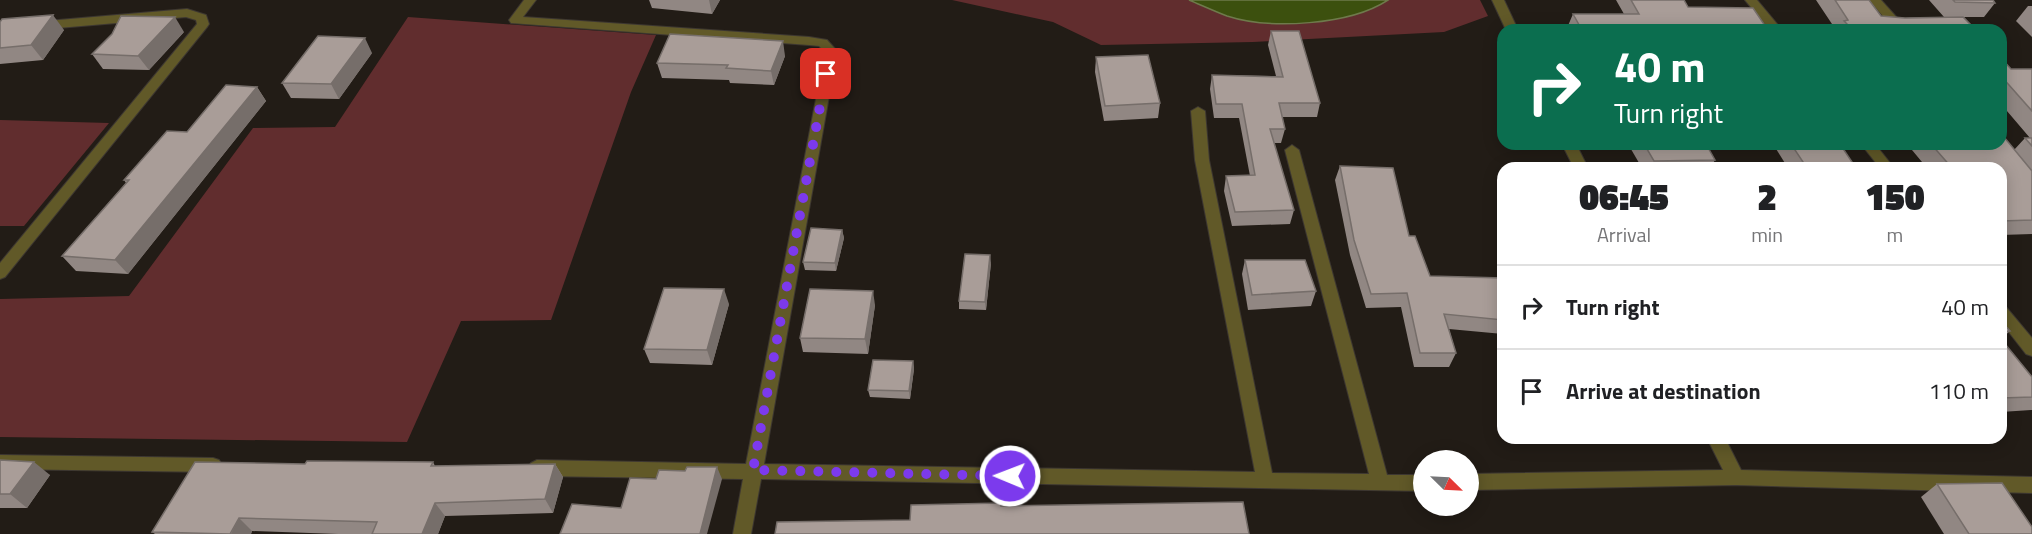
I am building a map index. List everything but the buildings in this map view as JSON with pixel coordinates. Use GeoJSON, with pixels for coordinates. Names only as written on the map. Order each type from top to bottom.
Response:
{"type":"FeatureCollection","features":[{"type":"Feature","properties":{"kind":"street"},"geometry":{"type":"LineString","coordinates":[[530,0],[515,20],[809,41],[823,44],[831,51],[742,534]]}},
{"type":"Feature","properties":{"kind":"street"},"geometry":{"type":"LineString","coordinates":[[1497,0],[1509,24]]}},
{"type":"Feature","properties":{"kind":"street"},"geometry":{"type":"LineString","coordinates":[[1751,0],[1771,24]]}},
{"type":"Feature","properties":{"kind":"street"},"geometry":{"type":"LineString","coordinates":[[1875,0],[1897,24]]}},
{"type":"Feature","properties":{"kind":"street"},"geometry":{"type":"LineString","coordinates":[[0,30],[187,13],[202,18],[203,24],[0,273]]}},
{"type":"Feature","properties":{"kind":"street"},"geometry":{"type":"LineString","coordinates":[[1198,111],[1202,160],[1265,481]]}},
{"type":"Feature","properties":{"kind":"street"},"geometry":{"type":"LineString","coordinates":[[1292,150],[1380,483]]}},
{"type":"Feature","properties":{"kind":"street"},"geometry":{"type":"LineString","coordinates":[[1873,150],[1882,162]]}},
{"type":"Feature","properties":{"kind":"street"},"geometry":{"type":"LineString","coordinates":[[2007,319],[2032,350]]}},
{"type":"Feature","properties":{"kind":"street"},"geometry":{"type":"LineString","coordinates":[[1719,444],[1736,477]]}},
{"type":"Feature","properties":{"kind":"street"},"geometry":{"type":"LineString","coordinates":[[0,462],[225,465]]}},
{"type":"Feature","properties":{"kind":"street"},"geometry":{"type":"LineString","coordinates":[[519,468],[753,470],[1413,483]]}},
{"type":"Feature","properties":{"kind":"street"},"geometry":{"type":"LineString","coordinates":[[1479,482],[1736,477],[2032,485]]}},
{"type":"Feature","properties":{"kind":"shaded area"},"geometry":{"type":"Polygon","coordinates":[[[952,0],[1189,0],[1228,16],[1271,24],[1315,21],[1360,13],[1388,0],[1480,0],[1488,16],[1444,32],[1253,42],[1101,45],[1053,22],[952,0]]]}},
{"type":"Feature","properties":{"kind":"shaded area"},"geometry":{"type":"Polygon","coordinates":[[[1189,0],[1388,0],[1353,15],[1332,20],[1287,24],[1265,23],[1227,16],[1189,0]]]}},
{"type":"Feature","properties":{"kind":"shaded area"},"geometry":{"type":"Polygon","coordinates":[[[408,17],[656,35],[631,92],[551,320],[461,321],[407,442],[0,437],[0,299],[129,296],[253,128],[335,127],[408,17]]]}},
{"type":"Feature","properties":{"kind":"shaded area"},"geometry":{"type":"Polygon","coordinates":[[[0,120],[109,123],[24,226],[0,226],[0,120]]]}},
{"type":"Feature","properties":{"kind":"route"},"geometry":{"type":"LineString","coordinates":[[826,74],[753,470],[1010,476]]}}]}
